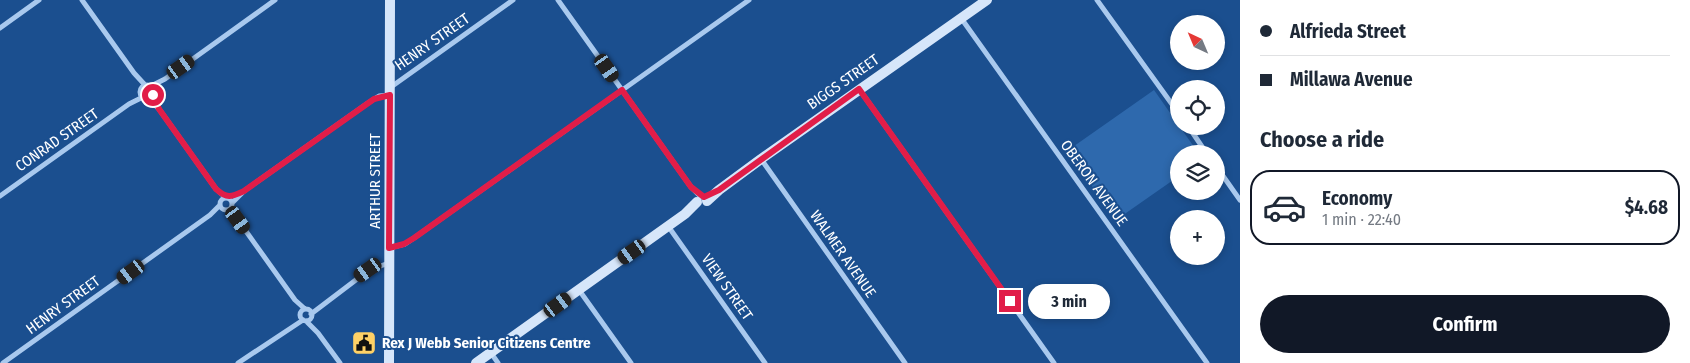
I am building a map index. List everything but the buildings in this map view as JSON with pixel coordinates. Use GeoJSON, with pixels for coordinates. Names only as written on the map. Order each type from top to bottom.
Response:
{"type":"FeatureCollection","features":[{"type":"Feature","properties":{"kind":"street"},"geometry":{"type":"LineString","coordinates":[[0,28],[39,0]]}},
{"type":"Feature","properties":{"kind":"street"},"geometry":{"type":"LineString","coordinates":[[82,0],[340,363]]}},
{"type":"Feature","properties":{"kind":"street","name":"CONRAD STREET"},"geometry":{"type":"LineString","coordinates":[[0,196],[275,0]]}},
{"type":"Feature","properties":{"kind":"street","name":"ARTHUR STREET"},"geometry":{"type":"LineString","coordinates":[[389,363],[390,0]]}},
{"type":"Feature","properties":{"kind":"street","name":"HENRY STREET"},"geometry":{"type":"LineString","coordinates":[[4,363],[374,99],[390,91],[514,0]]}},
{"type":"Feature","properties":{"kind":"street"},"geometry":{"type":"LineString","coordinates":[[558,0],[701,201]]}},
{"type":"Feature","properties":{"kind":"street"},"geometry":{"type":"LineString","coordinates":[[389,248],[404,244],[414,238],[749,0]]}},
{"type":"Feature","properties":{"kind":"street","name":"BIGGS STREET"},"geometry":{"type":"LineString","coordinates":[[476,363],[701,201],[987,0]]}},
{"type":"Feature","properties":{"kind":"street"},"geometry":{"type":"LineString","coordinates":[[1097,0],[1170,101]]}},
{"type":"Feature","properties":{"kind":"street","name":"OBERON AVENUE"},"geometry":{"type":"LineString","coordinates":[[961,18],[1207,363]]}},
{"type":"Feature","properties":{"kind":"street"},"geometry":{"type":"LineString","coordinates":[[859,89],[1054,363]]}},
{"type":"Feature","properties":{"kind":"street","name":"WALMER AVENUE"},"geometry":{"type":"LineString","coordinates":[[761,159],[905,363]]}},
{"type":"Feature","properties":{"kind":"street"},"geometry":{"type":"LineString","coordinates":[[1225,179],[1240,200]]}},
{"type":"Feature","properties":{"kind":"street","name":"VIEW STREET"},"geometry":{"type":"LineString","coordinates":[[668,226],[765,363]]}},
{"type":"Feature","properties":{"kind":"street"},"geometry":{"type":"LineString","coordinates":[[238,363],[368,270],[390,263]]}},
{"type":"Feature","properties":{"kind":"street"},"geometry":{"type":"LineString","coordinates":[[579,290],[631,363]]}},
{"type":"Feature","properties":{"kind":"street"},"geometry":{"type":"LineString","coordinates":[[491,353],[498,363]]}},
{"type":"Feature","properties":{"kind":"shaded area"},"geometry":{"type":"Polygon","coordinates":[[[1154,90],[1170,113],[1170,135],[1186,135],[1193,145],[1170,145],[1170,182],[1116,220],[1067,151],[1154,90]]]}},
{"type":"Feature","properties":{"kind":"place","name":"Rex J Webb Senior Citizens Centre"},"geometry":{"type":"Point","coordinates":[364,343]}},
{"type":"Feature","properties":{"kind":"route"},"geometry":{"type":"LineString","coordinates":[[153,95],[159,109],[216,189],[225,197],[230,198],[244,191],[374,99],[379,96],[390,95],[389,248],[404,244],[414,238],[622,90],[691,187],[701,197],[704,197],[719,190],[859,89],[1010,301]]}}]}
